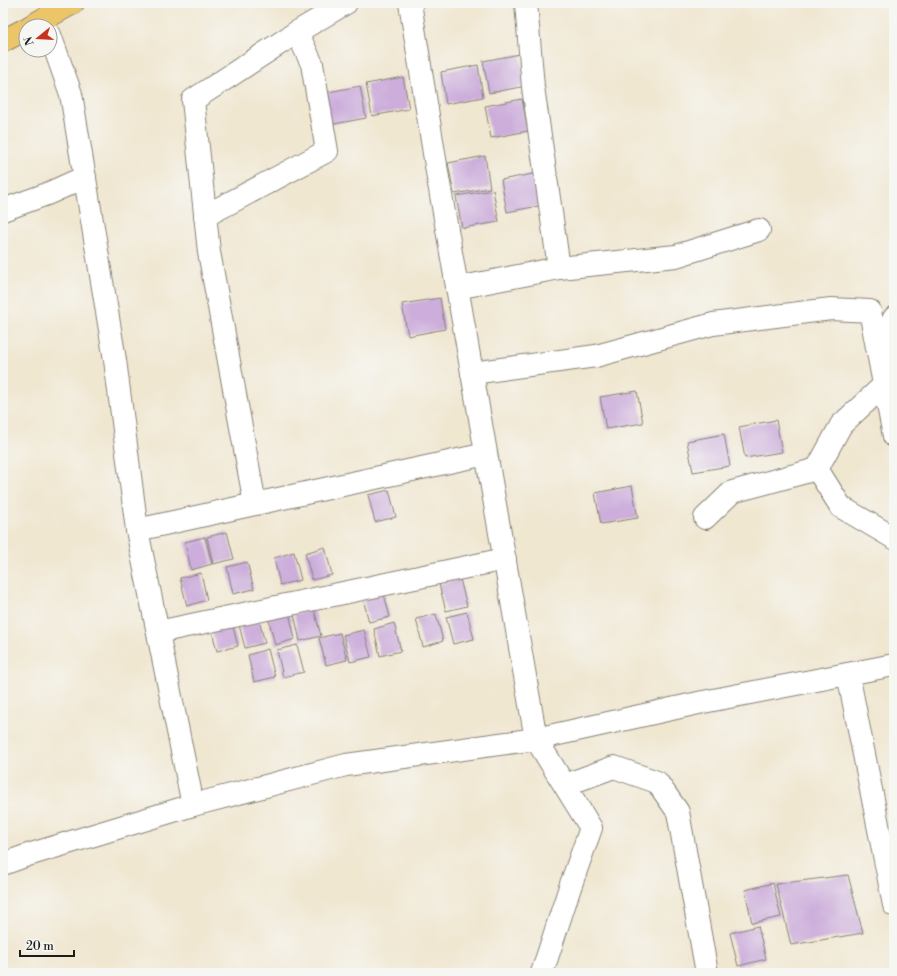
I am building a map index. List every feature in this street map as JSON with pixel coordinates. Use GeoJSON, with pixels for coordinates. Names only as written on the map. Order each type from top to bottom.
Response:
{"type":"FeatureCollection","features":[{"type":"Feature","properties":{"kind":"highway"},"geometry":{"type":"LineString","coordinates":[[52,18],[73,3]]}},
{"type":"Feature","properties":{"kind":"highway"},"geometry":{"type":"LineString","coordinates":[[3,41],[18,35]]}},
{"type":"Feature","properties":{"kind":"street"},"geometry":{"type":"LineString","coordinates":[[255,504],[208,252],[193,100],[296,32],[346,3]]}},
{"type":"Feature","properties":{"kind":"street"},"geometry":{"type":"LineString","coordinates":[[410,3],[438,178],[536,739],[591,828],[570,887],[546,970]]}},
{"type":"Feature","properties":{"kind":"street"},"geometry":{"type":"LineString","coordinates":[[526,3],[533,87],[559,268]]}},
{"type":"Feature","properties":{"kind":"street"},"geometry":{"type":"LineString","coordinates":[[205,216],[327,152],[312,64],[296,32]]}},
{"type":"Feature","properties":{"kind":"street"},"geometry":{"type":"LineString","coordinates":[[54,58],[71,94],[115,360],[137,530],[193,805]]}},
{"type":"Feature","properties":{"kind":"street"},"geometry":{"type":"LineString","coordinates":[[3,210],[47,194],[85,177]]}},
{"type":"Feature","properties":{"kind":"street"},"geometry":{"type":"LineString","coordinates":[[458,288],[559,268],[676,256],[760,230]]}},
{"type":"Feature","properties":{"kind":"street"},"geometry":{"type":"LineString","coordinates":[[472,373],[596,356],[713,324],[831,309],[870,311],[894,436]]}},
{"type":"Feature","properties":{"kind":"street"},"geometry":{"type":"LineString","coordinates":[[705,518],[732,492],[816,470],[840,425],[884,385],[890,327],[894,318]]}},
{"type":"Feature","properties":{"kind":"street"},"geometry":{"type":"LineString","coordinates":[[137,530],[486,454]]}},
{"type":"Feature","properties":{"kind":"street"},"geometry":{"type":"LineString","coordinates":[[816,470],[841,507],[894,538]]}},
{"type":"Feature","properties":{"kind":"street"},"geometry":{"type":"LineString","coordinates":[[158,632],[505,559]]}},
{"type":"Feature","properties":{"kind":"street"},"geometry":{"type":"LineString","coordinates":[[3,864],[193,805],[346,765],[536,739],[703,702],[894,665]]}},
{"type":"Feature","properties":{"kind":"street"},"geometry":{"type":"LineString","coordinates":[[848,674],[894,905]]}},
{"type":"Feature","properties":{"kind":"street"},"geometry":{"type":"LineString","coordinates":[[565,785],[614,767],[657,782],[678,812],[708,973]]}},
{"type":"Feature","properties":{"kind":"building"},"geometry":{"type":"Polygon","coordinates":[[[520,54],[526,86],[489,93],[483,61],[520,54]]]}},
{"type":"Feature","properties":{"kind":"building"},"geometry":{"type":"Polygon","coordinates":[[[478,65],[483,97],[446,104],[441,72],[478,65]]]}},
{"type":"Feature","properties":{"kind":"building"},"geometry":{"type":"Polygon","coordinates":[[[403,77],[409,109],[372,116],[366,84],[403,77]]]}},
{"type":"Feature","properties":{"kind":"building"},"geometry":{"type":"Polygon","coordinates":[[[360,86],[366,118],[329,125],[323,93],[360,86]]]}},
{"type":"Feature","properties":{"kind":"building"},"geometry":{"type":"Polygon","coordinates":[[[522,99],[528,131],[491,138],[485,106],[522,99]]]}},
{"type":"Feature","properties":{"kind":"building"},"geometry":{"type":"Polygon","coordinates":[[[485,156],[490,188],[454,194],[448,163],[485,156]]]}},
{"type":"Feature","properties":{"kind":"building"},"geometry":{"type":"Polygon","coordinates":[[[538,173],[544,205],[507,212],[501,180],[538,173]]]}},
{"type":"Feature","properties":{"kind":"building"},"geometry":{"type":"Polygon","coordinates":[[[493,190],[499,222],[462,228],[456,196],[493,190]]]}},
{"type":"Feature","properties":{"kind":"building"},"geometry":{"type":"Polygon","coordinates":[[[440,298],[445,329],[408,336],[402,304],[440,298]]]}},
{"type":"Feature","properties":{"kind":"building"},"geometry":{"type":"Polygon","coordinates":[[[637,391],[643,423],[606,429],[600,397],[637,391]]]}},
{"type":"Feature","properties":{"kind":"building"},"geometry":{"type":"Polygon","coordinates":[[[776,420],[782,452],[745,458],[739,427],[776,420]]]}},
{"type":"Feature","properties":{"kind":"building"},"geometry":{"type":"Polygon","coordinates":[[[724,434],[730,466],[693,472],[687,441],[724,434]]]}},
{"type":"Feature","properties":{"kind":"building"},"geometry":{"type":"Polygon","coordinates":[[[632,486],[638,518],[601,524],[595,493],[632,486]]]}},
{"type":"Feature","properties":{"kind":"building"},"geometry":{"type":"Polygon","coordinates":[[[389,490],[396,517],[375,522],[368,495],[389,490]]]}},
{"type":"Feature","properties":{"kind":"building"},"geometry":{"type":"Polygon","coordinates":[[[227,532],[234,559],[213,564],[207,537],[227,532]]]}},
{"type":"Feature","properties":{"kind":"building"},"geometry":{"type":"Polygon","coordinates":[[[205,537],[212,564],[191,570],[185,542],[205,537]]]}},
{"type":"Feature","properties":{"kind":"building"},"geometry":{"type":"Polygon","coordinates":[[[325,547],[332,575],[312,580],[305,553],[325,547]]]}},
{"type":"Feature","properties":{"kind":"building"},"geometry":{"type":"Polygon","coordinates":[[[294,552],[301,580],[280,585],[274,558],[294,552]]]}},
{"type":"Feature","properties":{"kind":"building"},"geometry":{"type":"Polygon","coordinates":[[[247,562],[254,589],[233,594],[227,567],[247,562]]]}},
{"type":"Feature","properties":{"kind":"building"},"geometry":{"type":"Polygon","coordinates":[[[201,573],[207,600],[187,606],[180,578],[201,573]]]}},
{"type":"Feature","properties":{"kind":"building"},"geometry":{"type":"Polygon","coordinates":[[[460,579],[467,606],[446,611],[439,584],[460,579]]]}},
{"type":"Feature","properties":{"kind":"building"},"geometry":{"type":"Polygon","coordinates":[[[383,590],[390,617],[369,622],[362,595],[383,590]]]}},
{"type":"Feature","properties":{"kind":"building"},"geometry":{"type":"Polygon","coordinates":[[[314,609],[321,636],[300,641],[294,614],[314,609]]]}},
{"type":"Feature","properties":{"kind":"building"},"geometry":{"type":"Polygon","coordinates":[[[289,612],[295,639],[275,645],[268,617],[289,612]]]}},
{"type":"Feature","properties":{"kind":"building"},"geometry":{"type":"Polygon","coordinates":[[[467,612],[474,639],[453,644],[446,617],[467,612]]]}},
{"type":"Feature","properties":{"kind":"building"},"geometry":{"type":"Polygon","coordinates":[[[436,614],[443,641],[423,647],[416,619],[436,614]]]}},
{"type":"Feature","properties":{"kind":"building"},"geometry":{"type":"Polygon","coordinates":[[[258,616],[265,643],[245,648],[238,621],[258,616]]]}},
{"type":"Feature","properties":{"kind":"building"},"geometry":{"type":"Polygon","coordinates":[[[231,619],[238,646],[217,651],[210,624],[231,619]]]}},
{"type":"Feature","properties":{"kind":"building"},"geometry":{"type":"Polygon","coordinates":[[[394,623],[401,651],[380,656],[374,629],[394,623]]]}},
{"type":"Feature","properties":{"kind":"building"},"geometry":{"type":"Polygon","coordinates":[[[364,630],[371,657],[350,662],[343,635],[364,630]]]}},
{"type":"Feature","properties":{"kind":"building"},"geometry":{"type":"Polygon","coordinates":[[[340,633],[347,660],[326,665],[319,638],[340,633]]]}},
{"type":"Feature","properties":{"kind":"building"},"geometry":{"type":"Polygon","coordinates":[[[297,645],[304,672],[283,677],[277,650],[297,645]]]}},
{"type":"Feature","properties":{"kind":"building"},"geometry":{"type":"Polygon","coordinates":[[[268,649],[275,677],[254,682],[248,655],[268,649]]]}},
{"type":"Feature","properties":{"kind":"building"},"geometry":{"type":"Polygon","coordinates":[[[848,875],[863,933],[791,945],[776,884],[848,875]]]}},
{"type":"Feature","properties":{"kind":"building"},"geometry":{"type":"Polygon","coordinates":[[[773,883],[781,917],[752,923],[745,890],[773,883]]]}},
{"type":"Feature","properties":{"kind":"building"},"geometry":{"type":"Polygon","coordinates":[[[758,926],[766,959],[738,966],[730,933],[758,926]]]}}]}
